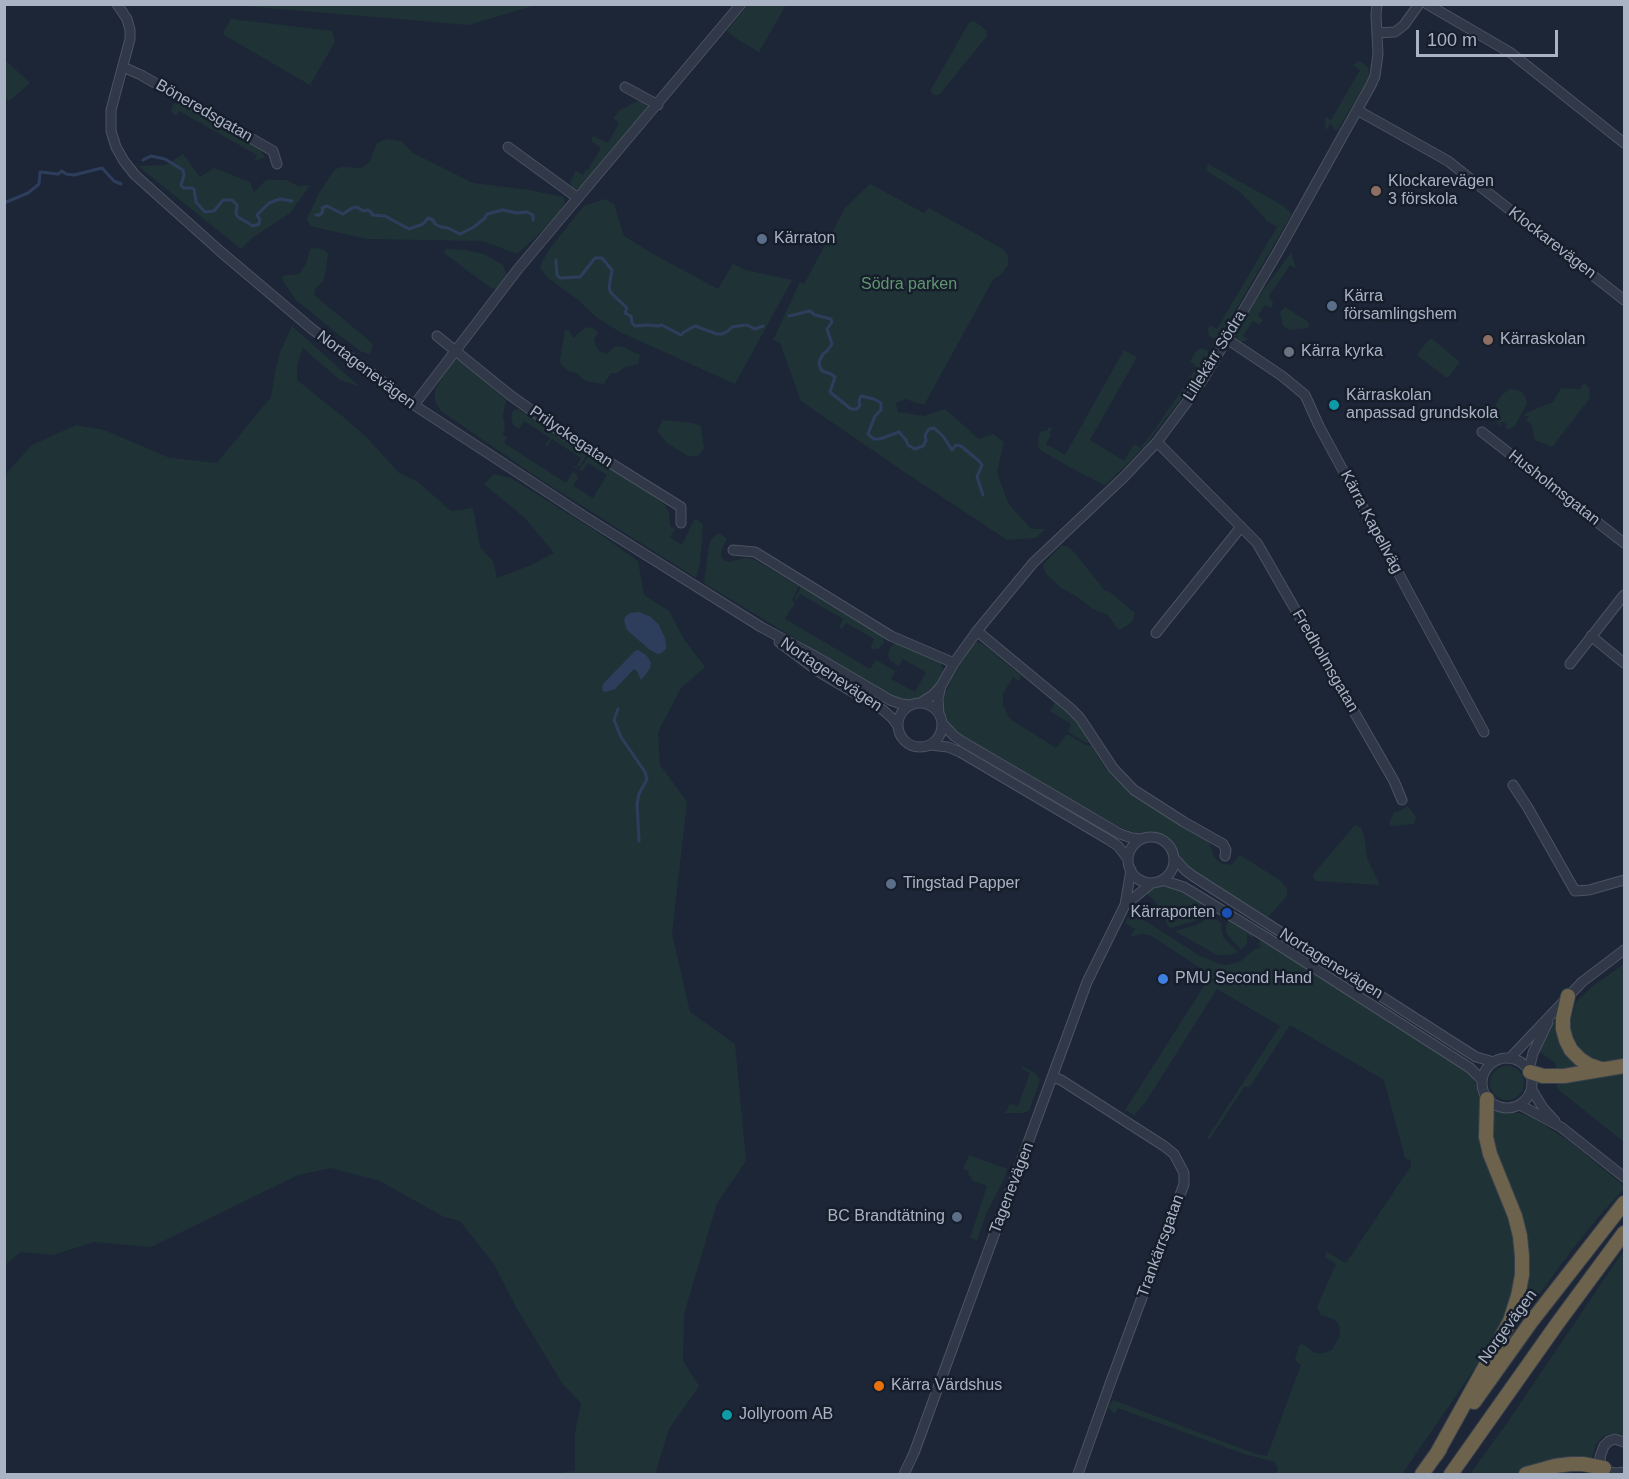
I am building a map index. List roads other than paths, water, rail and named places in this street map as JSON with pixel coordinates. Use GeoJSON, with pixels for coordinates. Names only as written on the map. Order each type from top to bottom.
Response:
{"type":"FeatureCollection","features":[{"type":"Feature","properties":{"kind":"highway"},"geometry":{"type":"LineString","coordinates":[[1569,996],[1563,1018],[1566,1040],[1571,1050],[1580,1059],[1603,1070]]}},
{"type":"Feature","properties":{"kind":"highway"},"geometry":{"type":"LineString","coordinates":[[1529,1071],[1553,1076],[1624,1066]]}},
{"type":"Feature","properties":{"kind":"highway"},"geometry":{"type":"LineString","coordinates":[[1436,1455],[1510,1321],[1522,1275],[1520,1236],[1515,1216],[1490,1154],[1486,1137],[1486,1099]]}},
{"type":"Feature","properties":{"kind":"highway","name":"Norgevägen"},"geometry":{"type":"LineString","coordinates":[[1422,1474],[1531,1322],[1624,1203]]}},
{"type":"Feature","properties":{"kind":"highway"},"geometry":{"type":"LineString","coordinates":[[1451,1474],[1624,1233]]}},
{"type":"Feature","properties":{"kind":"highway"},"geometry":{"type":"LineString","coordinates":[[1526,1474],[1571,1464],[1583,1464],[1608,1472]]}},
{"type":"Feature","properties":{"kind":"street","name":"Nortagenevägen"},"geometry":{"type":"LineString","coordinates":[[117,4],[126,16],[130,39],[114,97],[111,122],[116,147],[127,166],[154,193],[289,310],[345,355],[414,405],[587,518],[761,627],[890,700],[901,705],[931,706],[954,736],[1120,834],[1132,838],[1162,840],[1168,845],[1174,858],[1193,876],[1476,1057],[1494,1062]]}},
{"type":"Feature","properties":{"kind":"street"},"geometry":{"type":"LineString","coordinates":[[414,405],[518,269],[741,4]]}},
{"type":"Feature","properties":{"kind":"street","name":"Lillekärr Södra"},"geometry":{"type":"LineString","coordinates":[[941,719],[938,699],[942,686],[954,663],[976,631],[1033,563],[1124,477],[1156,442],[1187,402],[1227,339],[1375,76],[1378,54],[1377,4]]}},
{"type":"Feature","properties":{"kind":"street"},"geometry":{"type":"LineString","coordinates":[[1377,33],[1395,32],[1404,25],[1419,4]]}},
{"type":"Feature","properties":{"kind":"street"},"geometry":{"type":"LineString","coordinates":[[1427,4],[1511,54],[1624,143]]}},
{"type":"Feature","properties":{"kind":"street","name":"Böneredsgatan"},"geometry":{"type":"LineString","coordinates":[[123,67],[141,75],[273,151],[277,164]]}},
{"type":"Feature","properties":{"kind":"street"},"geometry":{"type":"LineString","coordinates":[[625,87],[657,105]]}},
{"type":"Feature","properties":{"kind":"street","name":"Klockarevägen"},"geometry":{"type":"LineString","coordinates":[[1357,110],[1448,161],[1624,300]]}},
{"type":"Feature","properties":{"kind":"street"},"geometry":{"type":"LineString","coordinates":[[508,147],[578,198]]}},
{"type":"Feature","properties":{"kind":"street","name":"Prilyckegatan"},"geometry":{"type":"LineString","coordinates":[[437,336],[510,395],[567,436],[681,507],[681,523]]}},
{"type":"Feature","properties":{"kind":"street","name":"Kärra Kapellväg"},"geometry":{"type":"LineString","coordinates":[[1227,339],[1259,359],[1305,395],[1319,426],[1484,732]]}},
{"type":"Feature","properties":{"kind":"street","name":"Husholmsgatan"},"geometry":{"type":"LineString","coordinates":[[1482,432],[1624,543]]}},
{"type":"Feature","properties":{"kind":"street","name":"Fredholmsgatan"},"geometry":{"type":"LineString","coordinates":[[1156,442],[1257,543],[1394,781],[1402,800]]}},
{"type":"Feature","properties":{"kind":"street"},"geometry":{"type":"LineString","coordinates":[[1156,633],[1241,527]]}},
{"type":"Feature","properties":{"kind":"street"},"geometry":{"type":"LineString","coordinates":[[733,550],[755,552],[891,636],[954,663]]}},
{"type":"Feature","properties":{"kind":"street"},"geometry":{"type":"LineString","coordinates":[[1570,664],[1624,595]]}},
{"type":"Feature","properties":{"kind":"street","name":"Nortagenevägen"},"geometry":{"type":"LineString","coordinates":[[761,627],[819,672],[883,710],[898,726]]}},
{"type":"Feature","properties":{"kind":"street"},"geometry":{"type":"LineString","coordinates":[[976,631],[1080,718],[1113,768],[1134,790],[1223,844],[1226,850],[1225,856]]}},
{"type":"Feature","properties":{"kind":"street"},"geometry":{"type":"LineString","coordinates":[[1591,636],[1624,663]]}},
{"type":"Feature","properties":{"kind":"street","name":"Lillekärr Södra"},"geometry":{"type":"LineString","coordinates":[[915,704],[933,695],[942,686]]}},
{"type":"Feature","properties":{"kind":"street","name":"Nortagenevägen"},"geometry":{"type":"LineString","coordinates":[[915,704],[901,714],[898,726],[899,734],[909,745],[948,747],[960,752],[1109,840],[1118,846],[1128,859]]}},
{"type":"Feature","properties":{"kind":"street"},"geometry":{"type":"LineString","coordinates":[[930,745],[939,736],[941,719]]}},
{"type":"Feature","properties":{"kind":"street"},"geometry":{"type":"LineString","coordinates":[[1513,784],[1575,891],[1589,890],[1624,880]]}},
{"type":"Feature","properties":{"kind":"street"},"geometry":{"type":"LineString","coordinates":[[1141,839],[1132,847],[1128,859],[1131,870],[1140,879],[1152,883],[1162,880],[1171,871],[1174,858]]}},
{"type":"Feature","properties":{"kind":"street","name":"Tagenevägen"},"geometry":{"type":"LineString","coordinates":[[904,1474],[914,1453],[1087,982],[1125,905],[1131,870]]}},
{"type":"Feature","properties":{"kind":"street","name":"Nortagenevägen"},"geometry":{"type":"LineString","coordinates":[[1162,880],[1184,886],[1276,943],[1470,1068],[1482,1080]]}},
{"type":"Feature","properties":{"kind":"street","name":"Tagenevägen"},"geometry":{"type":"LineString","coordinates":[[1125,905],[1152,883]]}},
{"type":"Feature","properties":{"kind":"street"},"geometry":{"type":"LineString","coordinates":[[1510,1058],[1582,982],[1624,950]]}},
{"type":"Feature","properties":{"kind":"street"},"geometry":{"type":"LineString","coordinates":[[1529,1071],[1533,1053],[1552,1014]]}},
{"type":"Feature","properties":{"kind":"street"},"geometry":{"type":"LineString","coordinates":[[1510,1058],[1520,1062],[1529,1071],[1533,1081],[1532,1090],[1520,1106],[1505,1109],[1494,1106],[1486,1099],[1482,1090],[1482,1080],[1486,1070],[1494,1062],[1510,1058]]}},
{"type":"Feature","properties":{"kind":"street","name":"Trankärrsgatan"},"geometry":{"type":"LineString","coordinates":[[1053,1077],[1164,1146],[1174,1154],[1184,1173],[1184,1184],[1078,1474]]}},
{"type":"Feature","properties":{"kind":"street"},"geometry":{"type":"LineString","coordinates":[[1532,1090],[1543,1108],[1561,1127],[1623,1176]]}},
{"type":"Feature","properties":{"kind":"street"},"geometry":{"type":"LineString","coordinates":[[1520,1106],[1561,1127]]}},
{"type":"Feature","properties":{"kind":"street"},"geometry":{"type":"LineString","coordinates":[[1624,1442],[1616,1439],[1609,1441],[1604,1446],[1600,1457],[1601,1464],[1608,1472],[1624,1472]]}},
{"type":"Feature","properties":{"kind":"water"},"geometry":{"type":"Polygon","coordinates":[[[639,612],[651,617],[659,625],[666,645],[666,649],[661,653],[650,650],[627,630],[624,620],[626,616],[639,612]]]}},
{"type":"Feature","properties":{"kind":"water"},"geometry":{"type":"Polygon","coordinates":[[[638,650],[651,662],[650,668],[641,680],[634,669],[615,689],[605,692],[602,690],[603,684],[638,650]]]}},
{"type":"Feature","properties":{"kind":"waterway"},"geometry":{"type":"LineString","coordinates":[[143,160],[151,156],[165,159],[183,170],[181,185],[183,188],[194,189],[196,202],[205,212],[214,211],[223,200],[232,200],[237,205],[238,217],[253,226],[259,224],[260,220],[257,215],[269,203],[280,199],[292,201]]}},
{"type":"Feature","properties":{"kind":"waterway"},"geometry":{"type":"LineString","coordinates":[[4,203],[28,193],[39,184],[40,172],[58,174],[62,171],[74,175],[102,168],[114,181],[121,184]]}},
{"type":"Feature","properties":{"kind":"waterway"},"geometry":{"type":"LineString","coordinates":[[316,215],[320,215],[322,208],[327,206],[343,214],[357,207],[363,211],[368,210],[372,215],[385,216],[409,229],[423,224],[428,218],[435,224],[460,234],[474,227],[487,214],[503,210],[517,213],[527,212],[533,215],[533,220]]}},
{"type":"Feature","properties":{"kind":"waterway"},"geometry":{"type":"LineString","coordinates":[[556,260],[557,275],[560,278],[580,277],[595,258],[602,258],[612,270],[609,288],[611,293],[627,308],[625,313],[631,316],[635,326],[662,325],[681,335],[695,326],[717,334],[722,334],[732,327],[747,325],[755,329],[763,326]]}},
{"type":"Feature","properties":{"kind":"waterway"},"geometry":{"type":"LineString","coordinates":[[789,316],[810,311],[815,315],[831,319],[832,322],[827,329],[832,344],[823,354],[819,362],[820,367],[822,371],[835,377],[830,392],[851,409],[857,409],[861,396],[881,403],[881,410],[875,416],[868,434],[870,436],[880,439],[899,432],[908,445],[915,449],[923,446],[926,440],[925,435],[929,429],[934,428],[943,436],[952,450],[956,445],[961,446],[982,465],[977,477],[983,495]]}},
{"type":"Feature","properties":{"kind":"waterway"},"geometry":{"type":"LineString","coordinates":[[618,709],[614,720],[621,737],[645,772],[647,779],[639,794],[637,804],[639,841]]}},
{"type":"Feature","properties":{"kind":"place","name":"Klockarevägen 3 förskola"},"geometry":{"type":"Point","coordinates":[1376,191]}},
{"type":"Feature","properties":{"kind":"place","name":"Kärraton"},"geometry":{"type":"Point","coordinates":[762,239]}},
{"type":"Feature","properties":{"kind":"place","name":"Kärra församlingshem"},"geometry":{"type":"Point","coordinates":[1332,306]}},
{"type":"Feature","properties":{"kind":"place","name":"Kärraskolan"},"geometry":{"type":"Point","coordinates":[1488,340]}},
{"type":"Feature","properties":{"kind":"place","name":"Kärra kyrka"},"geometry":{"type":"Point","coordinates":[1289,352]}},
{"type":"Feature","properties":{"kind":"place","name":"Kärraskolan anpassad grundskola"},"geometry":{"type":"Point","coordinates":[1334,405]}},
{"type":"Feature","properties":{"kind":"place","name":"Tingstad Papper"},"geometry":{"type":"Point","coordinates":[891,884]}},
{"type":"Feature","properties":{"kind":"place","name":"Kärraporten"},"geometry":{"type":"Point","coordinates":[1227,913]}},
{"type":"Feature","properties":{"kind":"place","name":"PMU Second Hand"},"geometry":{"type":"Point","coordinates":[1163,979]}},
{"type":"Feature","properties":{"kind":"place","name":"BC Brandtätning"},"geometry":{"type":"Point","coordinates":[957,1217]}},
{"type":"Feature","properties":{"kind":"place","name":"Kärra Värdshus"},"geometry":{"type":"Point","coordinates":[879,1386]}},
{"type":"Feature","properties":{"kind":"place","name":"Jollyroom AB"},"geometry":{"type":"Point","coordinates":[727,1415]}},
{"type":"Feature","properties":{"kind":"park label","name":"Södra parken"},"geometry":{"type":"Point","coordinates":[909,285]}}]}
